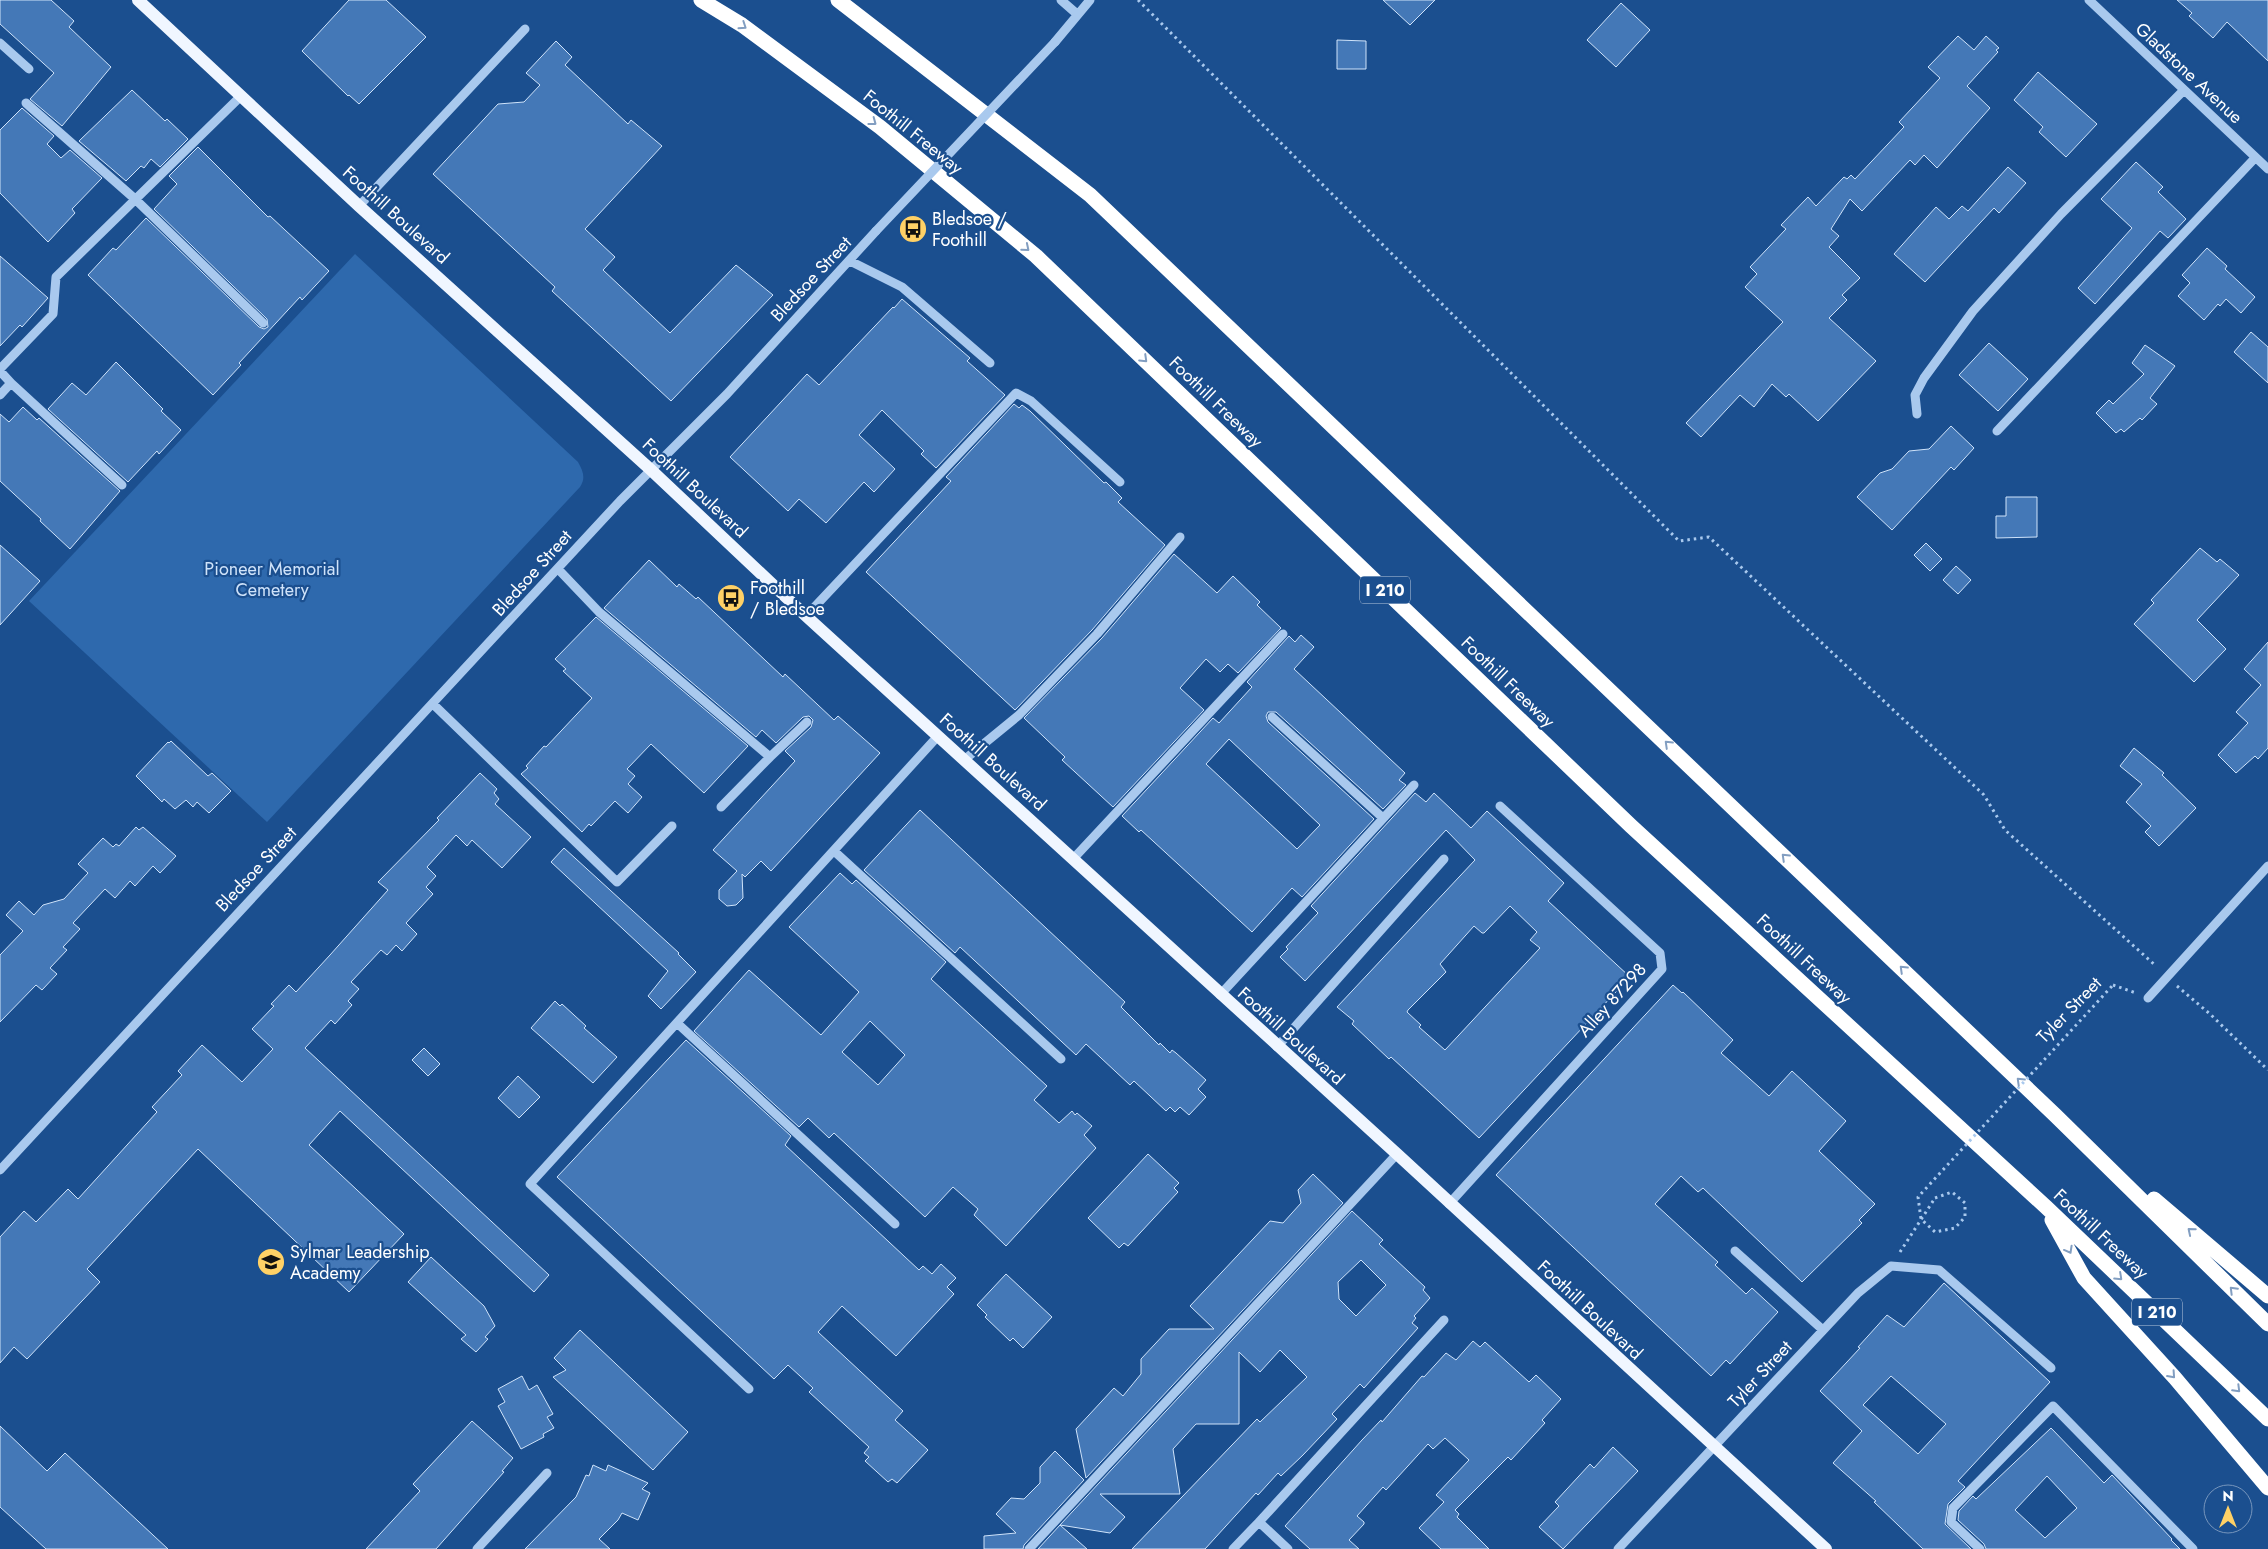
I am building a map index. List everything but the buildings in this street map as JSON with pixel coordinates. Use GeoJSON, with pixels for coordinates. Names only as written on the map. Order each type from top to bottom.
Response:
{"type":"FeatureCollection","features":[{"type":"Feature","properties":{"kind":"highway","name":"Foothill Freeway"},"geometry":{"type":"LineString","coordinates":[[701,0],[742,25],[880,127],[1036,256],[1631,826],[2046,1207],[2268,1419]]}},
{"type":"Feature","properties":{"kind":"highway"},"geometry":{"type":"LineString","coordinates":[[838,0],[1090,195],[2055,1115],[2268,1324]]}},
{"type":"Feature","properties":{"kind":"highway"},"geometry":{"type":"LineString","coordinates":[[2055,1115],[2268,1296]]}},
{"type":"Feature","properties":{"kind":"highway"},"geometry":{"type":"LineString","coordinates":[[2046,1207],[2084,1278],[2175,1378],[2268,1488]]}},
{"type":"Feature","properties":{"kind":"main road","name":"Foothill Boulevard"},"geometry":{"type":"LineString","coordinates":[[138,0],[240,97],[650,469],[806,616],[1277,1047],[1397,1154],[1449,1204],[1826,1549]]}},
{"type":"Feature","properties":{"kind":"street"},"geometry":{"type":"LineString","coordinates":[[1061,0],[1078,14]]}},
{"type":"Feature","properties":{"kind":"street","name":"Bledsoe Street"},"geometry":{"type":"LineString","coordinates":[[0,1170],[650,469],[727,394],[1055,42],[1090,0]]}},
{"type":"Feature","properties":{"kind":"street","name":"Gladstone Avenue"},"geometry":{"type":"LineString","coordinates":[[2089,0],[2268,169]]}},
{"type":"Feature","properties":{"kind":"street"},"geometry":{"type":"LineString","coordinates":[[360,206],[525,29]]}},
{"type":"Feature","properties":{"kind":"street"},"geometry":{"type":"LineString","coordinates":[[0,43],[29,69]]}},
{"type":"Feature","properties":{"kind":"street"},"geometry":{"type":"LineString","coordinates":[[1917,414],[1915,395],[1924,378],[1973,310],[2061,214],[2184,90]]}},
{"type":"Feature","properties":{"kind":"street"},"geometry":{"type":"LineString","coordinates":[[122,485],[11,383],[0,370],[53,314],[56,277],[240,97]]}},
{"type":"Feature","properties":{"kind":"street"},"geometry":{"type":"LineString","coordinates":[[26,103],[135,199],[263,323]]}},
{"type":"Feature","properties":{"kind":"street"},"geometry":{"type":"LineString","coordinates":[[1997,432],[2256,158]]}},
{"type":"Feature","properties":{"kind":"street"},"geometry":{"type":"LineString","coordinates":[[850,261],[902,287],[990,363]]}},
{"type":"Feature","properties":{"kind":"street"},"geometry":{"type":"LineString","coordinates":[[0,395],[11,383]]}},
{"type":"Feature","properties":{"kind":"street"},"geometry":{"type":"LineString","coordinates":[[806,616],[1016,393],[1031,401],[1120,482]]}},
{"type":"Feature","properties":{"kind":"street"},"geometry":{"type":"LineString","coordinates":[[964,760],[1020,715],[1096,634],[1180,537]]}},
{"type":"Feature","properties":{"kind":"street"},"geometry":{"type":"LineString","coordinates":[[558,569],[599,612],[770,757]]}},
{"type":"Feature","properties":{"kind":"street"},"geometry":{"type":"LineString","coordinates":[[1073,859],[1283,634]]}},
{"type":"Feature","properties":{"kind":"street"},"geometry":{"type":"LineString","coordinates":[[433,704],[617,882],[672,826]]}},
{"type":"Feature","properties":{"kind":"street"},"geometry":{"type":"LineString","coordinates":[[1272,717],[1383,818]]}},
{"type":"Feature","properties":{"kind":"street"},"geometry":{"type":"LineString","coordinates":[[722,807],[807,722]]}},
{"type":"Feature","properties":{"kind":"street"},"geometry":{"type":"LineString","coordinates":[[749,1389],[530,1184],[938,736]]}},
{"type":"Feature","properties":{"kind":"street"},"geometry":{"type":"LineString","coordinates":[[1220,994],[1414,786]]}},
{"type":"Feature","properties":{"kind":"street","name":"Alley 87298"},"geometry":{"type":"LineString","coordinates":[[1449,1204],[1662,969],[1660,953],[1500,806]]}},
{"type":"Feature","properties":{"kind":"street"},"geometry":{"type":"LineString","coordinates":[[834,851],[1061,1059]]}},
{"type":"Feature","properties":{"kind":"street"},"geometry":{"type":"LineString","coordinates":[[1277,1047],[1444,859]]}},
{"type":"Feature","properties":{"kind":"street"},"geometry":{"type":"LineString","coordinates":[[2148,998],[2268,866]]}},
{"type":"Feature","properties":{"kind":"street"},"geometry":{"type":"LineString","coordinates":[[677,1023],[895,1224]]}},
{"type":"Feature","properties":{"kind":"street"},"geometry":{"type":"LineString","coordinates":[[1029,1549],[1397,1154]]}},
{"type":"Feature","properties":{"kind":"street"},"geometry":{"type":"LineString","coordinates":[[1735,1251],[1823,1330]]}},
{"type":"Feature","properties":{"kind":"street"},"geometry":{"type":"LineString","coordinates":[[1891,1266],[1939,1270],[2050,1368]]}},
{"type":"Feature","properties":{"kind":"street","name":"Tyler Street"},"geometry":{"type":"LineString","coordinates":[[1618,1549],[1858,1293],[1891,1266]]}},
{"type":"Feature","properties":{"kind":"street"},"geometry":{"type":"LineString","coordinates":[[1233,1549],[1444,1320]]}},
{"type":"Feature","properties":{"kind":"street"},"geometry":{"type":"LineString","coordinates":[[1980,1549],[1951,1522],[1953,1508],[2053,1406],[2193,1549]]}},
{"type":"Feature","properties":{"kind":"street"},"geometry":{"type":"LineString","coordinates":[[477,1549],[547,1473]]}},
{"type":"Feature","properties":{"kind":"street"},"geometry":{"type":"LineString","coordinates":[[1259,1522],[1288,1549]]}},
{"type":"Feature","properties":{"kind":"path"},"geometry":{"type":"LineString","coordinates":[[1138,0],[1679,541],[1709,537],[1984,795],[2005,830],[2139,949],[2268,1070]]}},
{"type":"Feature","properties":{"kind":"path","name":"Tyler Street"},"geometry":{"type":"LineString","coordinates":[[1891,1266],[1935,1198],[1952,1192],[1965,1203],[1965,1217],[1955,1228],[1935,1232],[1921,1218],[1918,1197],[2112,985],[2148,998]]}},
{"type":"Feature","properties":{"kind":"green space","name":"Pioneer Memorial Cemetery"},"geometry":{"type":"Polygon","coordinates":[[[355,254],[578,462],[582,471],[583,481],[580,487],[267,822],[29,601],[355,254]]]}},
{"type":"Feature","properties":{"kind":"place","name":"Bledsoe / Foothill"},"geometry":{"type":"Point","coordinates":[913,229]}},
{"type":"Feature","properties":{"kind":"place","name":"Foothill / Bledsoe"},"geometry":{"type":"Point","coordinates":[731,598]}},
{"type":"Feature","properties":{"kind":"place","name":"Sylmar Leadership Academy"},"geometry":{"type":"Point","coordinates":[271,1262]}}]}
